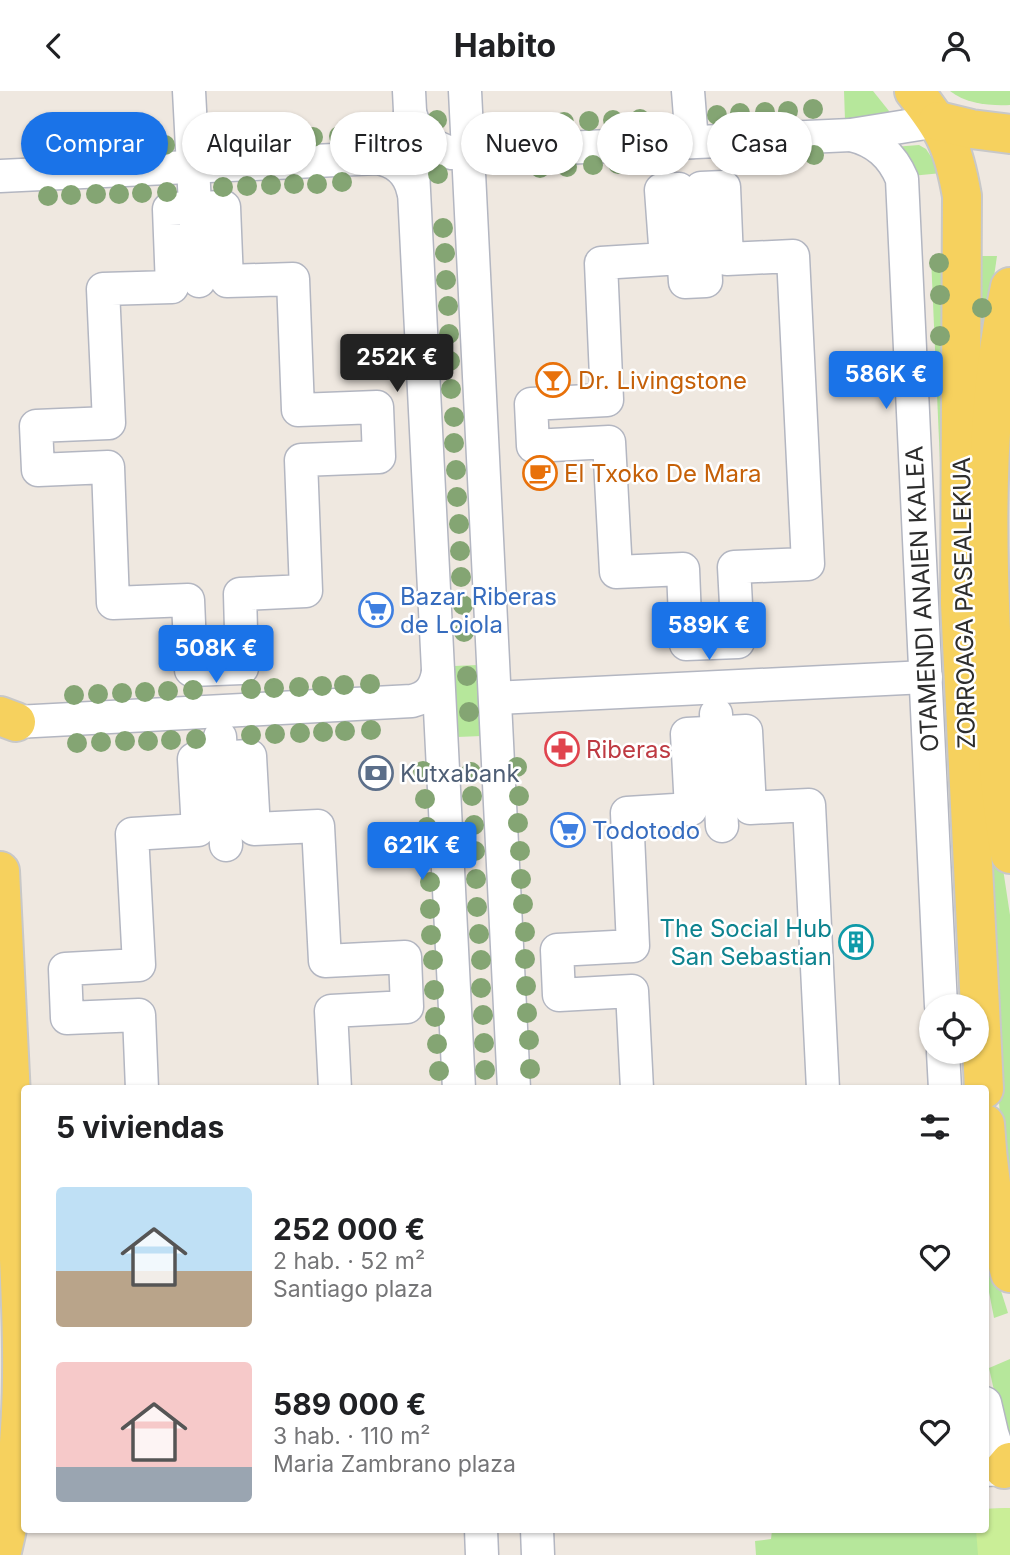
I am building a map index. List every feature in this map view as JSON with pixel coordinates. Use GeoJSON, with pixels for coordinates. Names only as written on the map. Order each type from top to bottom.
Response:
{"type":"FeatureCollection","features":[{"type":"Feature","properties":{"kind":"main road"},"geometry":{"type":"LineString","coordinates":[[929,119],[971,129],[1010,134]]}},
{"type":"Feature","properties":{"kind":"main road","name":"ZORROAGA PASEALEKUA"},"geometry":{"type":"LineString","coordinates":[[929,119],[957,169],[961,196],[960,603],[984,1085]]}},
{"type":"Feature","properties":{"kind":"main road","name":"ZORROAGA PASEALEKUA"},"geometry":{"type":"LineString","coordinates":[[1010,287],[1000,332],[989,437],[988,560],[993,707],[1010,854]]}},
{"type":"Feature","properties":{"kind":"main road"},"geometry":{"type":"LineString","coordinates":[[0,870],[21,1375]]}},
{"type":"Feature","properties":{"kind":"main road"},"geometry":{"type":"LineString","coordinates":[[989,1170],[999,1236],[1010,1273]]}},
{"type":"Feature","properties":{"kind":"main road"},"geometry":{"type":"LineString","coordinates":[[1,1555],[9,1525],[21,1427]]}},
{"type":"Feature","properties":{"kind":"street"},"geometry":{"type":"LineString","coordinates":[[189,91],[190,112]]}},
{"type":"Feature","properties":{"kind":"street"},"geometry":{"type":"LineString","coordinates":[[465,91],[466,112]]}},
{"type":"Feature","properties":{"kind":"street"},"geometry":{"type":"LineString","coordinates":[[688,91],[690,112]]}},
{"type":"Feature","properties":{"kind":"street"},"geometry":{"type":"LineString","coordinates":[[409,102],[418,132],[433,145],[452,153],[461,152]]}},
{"type":"Feature","properties":{"kind":"street"},"geometry":{"type":"LineString","coordinates":[[409,102],[459,1085]]}},
{"type":"Feature","properties":{"kind":"street"},"geometry":{"type":"LineString","coordinates":[[812,137],[851,135],[929,119]]}},
{"type":"Feature","properties":{"kind":"street","name":"OTAMENDI ANAIEN KALEA"},"geometry":{"type":"LineString","coordinates":[[851,135],[863,138],[883,150],[902,179],[940,994]]}},
{"type":"Feature","properties":{"kind":"street"},"geometry":{"type":"LineString","coordinates":[[316,161],[377,158],[394,163],[411,182],[413,191]]}},
{"type":"Feature","properties":{"kind":"street"},"geometry":{"type":"LineString","coordinates":[[0,176],[182,167]]}},
{"type":"Feature","properties":{"kind":"street"},"geometry":{"type":"LineString","coordinates":[[193,175],[198,281]]}},
{"type":"Feature","properties":{"kind":"street"},"geometry":{"type":"LineString","coordinates":[[469,175],[514,1085]]}},
{"type":"Feature","properties":{"kind":"street"},"geometry":{"type":"LineString","coordinates":[[469,185],[472,175]]}},
{"type":"Feature","properties":{"kind":"street"},"geometry":{"type":"LineString","coordinates":[[724,187],[727,259],[793,256],[808,564],[734,567],[738,642],[686,644],[683,569],[616,572],[610,442],[533,446],[531,404],[607,400],[601,263],[666,259],[661,190],[679,189],[685,282],[706,281],[701,188],[724,187]]}},
{"type":"Feature","properties":{"kind":"street"},"geometry":{"type":"LineString","coordinates":[[224,207],[227,281],[293,279],[298,410],[377,407],[379,457],[301,460],[306,591],[240,594],[243,668],[191,670],[188,600],[113,603],[108,467],[38,470],[36,426],[109,423],[103,289],[172,287],[169,209],[195,208],[224,207]]}},
{"type":"Feature","properties":{"kind":"street"},"geometry":{"type":"LineString","coordinates":[[5,720],[412,701],[431,691],[438,672]]}},
{"type":"Feature","properties":{"kind":"street"},"geometry":{"type":"LineString","coordinates":[[495,698],[926,677]]}},
{"type":"Feature","properties":{"kind":"street"},"geometry":{"type":"LineString","coordinates":[[714,688],[722,826]]}},
{"type":"Feature","properties":{"kind":"street"},"geometry":{"type":"LineString","coordinates":[[219,711],[226,845]]}},
{"type":"Feature","properties":{"kind":"street"},"geometry":{"type":"LineString","coordinates":[[637,1085],[632,991],[559,995],[557,950],[634,946],[627,813],[691,809],[687,734],[746,731],[750,808],[809,805],[823,1085]]}},
{"type":"Feature","properties":{"kind":"street"},"geometry":{"type":"LineString","coordinates":[[142,1085],[139,1015],[67,1018],[65,969],[139,964],[132,834],[198,830],[194,759],[250,756],[254,829],[318,826],[325,961],[405,957],[407,1007],[331,1011],[335,1085]]}},
{"type":"Feature","properties":{"kind":"street"},"geometry":{"type":"LineString","coordinates":[[944,1064],[945,1085]]}},
{"type":"Feature","properties":{"kind":"street"},"geometry":{"type":"LineString","coordinates":[[989,1420],[1002,1468]]}},
{"type":"Feature","properties":{"kind":"street"},"geometry":{"type":"LineString","coordinates":[[481,1533],[482,1555]]}},
{"type":"Feature","properties":{"kind":"street"},"geometry":{"type":"LineString","coordinates":[[537,1533],[538,1555]]}},
{"type":"Feature","properties":{"kind":"green space"},"geometry":{"type":"Polygon","coordinates":[[[844,91],[873,91],[889,111],[889,115],[845,120],[844,91]]]}},
{"type":"Feature","properties":{"kind":"green space"},"geometry":{"type":"Polygon","coordinates":[[[950,91],[1010,91],[1010,105],[979,103],[963,99],[950,91]]]}},
{"type":"Feature","properties":{"kind":"green space"},"geometry":{"type":"Polygon","coordinates":[[[919,145],[926,149],[942,173],[911,176],[893,147],[919,145]]]}},
{"type":"Feature","properties":{"kind":"green space"},"geometry":{"type":"Polygon","coordinates":[[[950,256],[942,509],[931,257],[950,256]]]}},
{"type":"Feature","properties":{"kind":"green space"},"geometry":{"type":"Polygon","coordinates":[[[978,256],[997,256],[983,353],[977,352],[978,256]]]}},
{"type":"Feature","properties":{"kind":"green space"},"geometry":{"type":"Polygon","coordinates":[[[478,665],[482,736],[457,737],[454,666],[478,665]]]}},
{"type":"Feature","properties":{"kind":"green space"},"geometry":{"type":"Polygon","coordinates":[[[990,783],[1010,915],[1010,1203],[995,1046],[990,783]]]}},
{"type":"Feature","properties":{"kind":"green space"},"geometry":{"type":"Polygon","coordinates":[[[989,1253],[1008,1313],[994,1318],[989,1292],[989,1253]]]}},
{"type":"Feature","properties":{"kind":"green space"},"geometry":{"type":"Polygon","coordinates":[[[1010,1359],[1010,1438],[997,1404],[989,1368],[1010,1359]]]}},
{"type":"Feature","properties":{"kind":"green space"},"geometry":{"type":"Polygon","coordinates":[[[1010,1508],[1010,1555],[756,1555],[755,1541],[771,1539],[772,1533],[989,1533],[989,1509],[1010,1508]]]}},
{"type":"Feature","properties":{"kind":"green space"},"geometry":{"type":"Polygon","coordinates":[[[1010,1508],[1010,1555],[978,1555],[976,1533],[989,1533],[989,1509],[1010,1508]]]}},
{"type":"Feature","properties":{"kind":"place","name":"Dr. Livingstone"},"geometry":{"type":"Point","coordinates":[553,380]}},
{"type":"Feature","properties":{"kind":"place","name":"El Txoko De Mara"},"geometry":{"type":"Point","coordinates":[540,473]}},
{"type":"Feature","properties":{"kind":"place","name":"Bazar Riberas de Loiola"},"geometry":{"type":"Point","coordinates":[376,610]}},
{"type":"Feature","properties":{"kind":"place","name":"Riberas"},"geometry":{"type":"Point","coordinates":[562,749]}},
{"type":"Feature","properties":{"kind":"place","name":"Kutxabank"},"geometry":{"type":"Point","coordinates":[376,773]}},
{"type":"Feature","properties":{"kind":"place","name":"Todotodo"},"geometry":{"type":"Point","coordinates":[568,830]}},
{"type":"Feature","properties":{"kind":"place","name":"The Social Hub San Sebastian"},"geometry":{"type":"Point","coordinates":[856,942]}}]}
